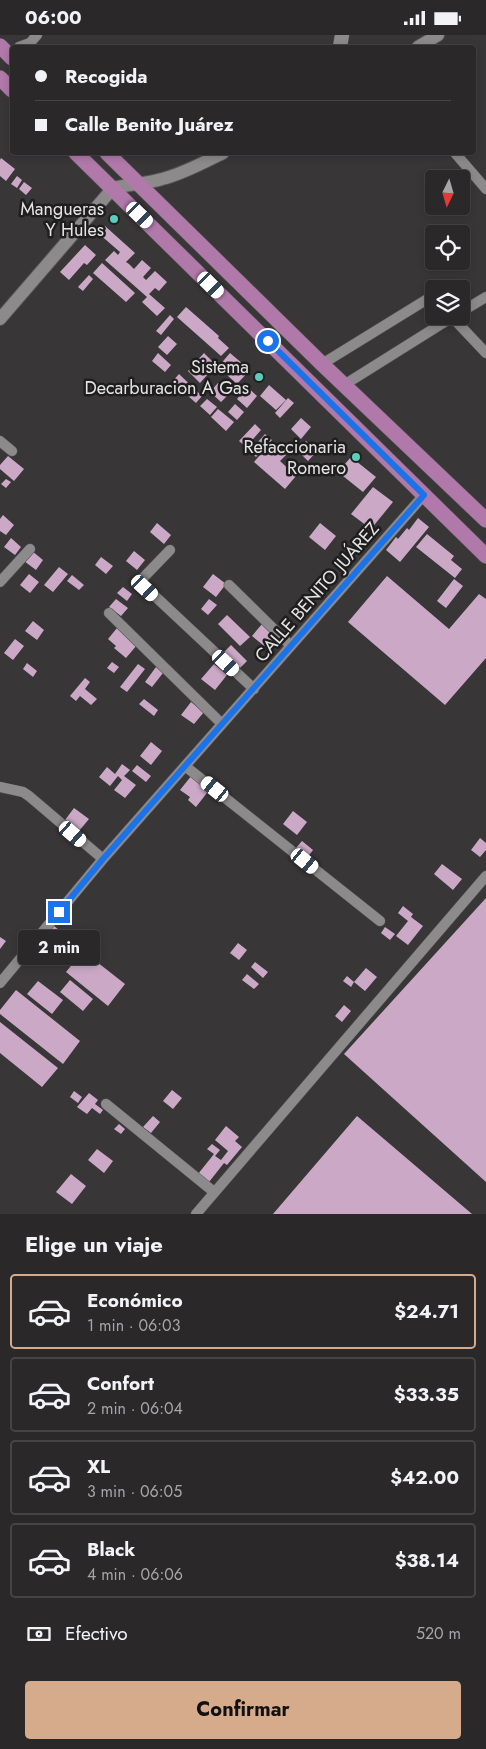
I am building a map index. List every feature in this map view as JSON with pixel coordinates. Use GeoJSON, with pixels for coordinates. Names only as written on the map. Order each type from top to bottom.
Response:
{"type":"FeatureCollection","features":[{"type":"Feature","properties":{"kind":"main road"},"geometry":{"type":"LineString","coordinates":[[0,78],[10,88]]}},
{"type":"Feature","properties":{"kind":"main road"},"geometry":{"type":"LineString","coordinates":[[78,155],[486,556]]}},
{"type":"Feature","properties":{"kind":"main road"},"geometry":{"type":"LineString","coordinates":[[109,155],[344,385],[486,520]]}},
{"type":"Feature","properties":{"kind":"street"},"geometry":{"type":"LineString","coordinates":[[25,45],[30,43],[37,35]]}},
{"type":"Feature","properties":{"kind":"street"},"geometry":{"type":"LineString","coordinates":[[421,45],[438,35]]}},
{"type":"Feature","properties":{"kind":"street"},"geometry":{"type":"LineString","coordinates":[[0,319],[113,188],[176,175],[219,155]]}},
{"type":"Feature","properties":{"kind":"street"},"geometry":{"type":"LineString","coordinates":[[457,155],[486,189]]}},
{"type":"Feature","properties":{"kind":"street"},"geometry":{"type":"LineString","coordinates":[[470,307],[486,298]]}},
{"type":"Feature","properties":{"kind":"street"},"geometry":{"type":"LineString","coordinates":[[322,363],[425,300]]}},
{"type":"Feature","properties":{"kind":"street"},"geometry":{"type":"LineString","coordinates":[[344,385],[440,325]]}},
{"type":"Feature","properties":{"kind":"street"},"geometry":{"type":"LineString","coordinates":[[464,325],[486,353]]}},
{"type":"Feature","properties":{"kind":"street"},"geometry":{"type":"LineString","coordinates":[[0,441],[12,451]]}},
{"type":"Feature","properties":{"kind":"street","name":"CALLE BENITO JUÁREZ"},"geometry":{"type":"LineString","coordinates":[[0,983],[103,859],[424,495]]}},
{"type":"Feature","properties":{"kind":"street"},"geometry":{"type":"LineString","coordinates":[[0,582],[30,549]]}},
{"type":"Feature","properties":{"kind":"street"},"geometry":{"type":"LineString","coordinates":[[170,550],[143,578],[142,584],[254,689]]}},
{"type":"Feature","properties":{"kind":"street"},"geometry":{"type":"LineString","coordinates":[[229,585],[291,646]]}},
{"type":"Feature","properties":{"kind":"street"},"geometry":{"type":"LineString","coordinates":[[109,613],[222,724]]}},
{"type":"Feature","properties":{"kind":"street"},"geometry":{"type":"LineString","coordinates":[[185,765],[380,921]]}},
{"type":"Feature","properties":{"kind":"street"},"geometry":{"type":"LineString","coordinates":[[0,787],[23,792],[29,796],[103,859]]}},
{"type":"Feature","properties":{"kind":"street"},"geometry":{"type":"LineString","coordinates":[[196,1214],[486,876]]}},
{"type":"Feature","properties":{"kind":"street"},"geometry":{"type":"LineString","coordinates":[[106,1104],[214,1193]]}},
{"type":"Feature","properties":{"kind":"building"},"geometry":{"type":"Polygon","coordinates":[[[1,158],[15,169],[6,181],[0,176],[1,158]]]}},
{"type":"Feature","properties":{"kind":"building"},"geometry":{"type":"Polygon","coordinates":[[[17,176],[22,180],[17,188],[11,184],[17,176]]]}},
{"type":"Feature","properties":{"kind":"building"},"geometry":{"type":"Polygon","coordinates":[[[24,182],[32,188],[26,195],[19,189],[24,182]]]}},
{"type":"Feature","properties":{"kind":"building"},"geometry":{"type":"Polygon","coordinates":[[[105,226],[135,253],[126,262],[134,269],[142,260],[151,268],[143,277],[146,280],[155,271],[167,282],[159,291],[155,288],[149,294],[165,308],[157,316],[142,302],[147,297],[105,260],[114,251],[118,255],[120,252],[98,233],[105,226]]]}},
{"type":"Feature","properties":{"kind":"building"},"geometry":{"type":"Polygon","coordinates":[[[85,245],[96,255],[87,265],[84,263],[69,280],[60,272],[85,245]]]}},
{"type":"Feature","properties":{"kind":"building"},"geometry":{"type":"Polygon","coordinates":[[[102,263],[135,293],[126,302],[93,273],[102,263]]]}},
{"type":"Feature","properties":{"kind":"building"},"geometry":{"type":"Polygon","coordinates":[[[89,275],[93,279],[83,291],[78,287],[89,275]]]}},
{"type":"Feature","properties":{"kind":"building"},"geometry":{"type":"Polygon","coordinates":[[[186,307],[219,336],[218,338],[229,348],[221,356],[177,317],[186,307]]]}},
{"type":"Feature","properties":{"kind":"building"},"geometry":{"type":"Polygon","coordinates":[[[170,315],[174,319],[161,335],[156,331],[170,315]]]}},
{"type":"Feature","properties":{"kind":"building"},"geometry":{"type":"Polygon","coordinates":[[[168,336],[177,344],[167,355],[158,347],[168,336]]]}},
{"type":"Feature","properties":{"kind":"building"},"geometry":{"type":"Polygon","coordinates":[[[158,353],[171,365],[165,372],[152,361],[158,353]]]}},
{"type":"Feature","properties":{"kind":"building"},"geometry":{"type":"Polygon","coordinates":[[[204,353],[216,365],[200,383],[188,371],[204,353]]]}},
{"type":"Feature","properties":{"kind":"building"},"geometry":{"type":"Polygon","coordinates":[[[230,353],[250,370],[237,384],[218,367],[230,353]]]}},
{"type":"Feature","properties":{"kind":"building"},"geometry":{"type":"Polygon","coordinates":[[[179,374],[202,396],[196,403],[172,382],[179,374]]]}},
{"type":"Feature","properties":{"kind":"building"},"geometry":{"type":"Polygon","coordinates":[[[218,383],[230,393],[221,402],[210,392],[218,383]]]}},
{"type":"Feature","properties":{"kind":"building"},"geometry":{"type":"Polygon","coordinates":[[[269,385],[286,400],[276,410],[260,396],[269,385]]]}},
{"type":"Feature","properties":{"kind":"building"},"geometry":{"type":"Polygon","coordinates":[[[247,387],[257,396],[247,408],[237,399],[247,387]]]}},
{"type":"Feature","properties":{"kind":"building"},"geometry":{"type":"Polygon","coordinates":[[[288,398],[294,403],[280,418],[275,413],[288,398]]]}},
{"type":"Feature","properties":{"kind":"building"},"geometry":{"type":"Polygon","coordinates":[[[207,399],[217,407],[210,415],[200,406],[207,399]]]}},
{"type":"Feature","properties":{"kind":"building"},"geometry":{"type":"Polygon","coordinates":[[[235,404],[244,412],[237,420],[228,412],[235,404]]]}},
{"type":"Feature","properties":{"kind":"building"},"geometry":{"type":"Polygon","coordinates":[[[218,409],[234,422],[226,431],[211,417],[218,409]]]}},
{"type":"Feature","properties":{"kind":"building"},"geometry":{"type":"Polygon","coordinates":[[[301,418],[311,427],[301,439],[291,429],[301,418]]]}},
{"type":"Feature","properties":{"kind":"building"},"geometry":{"type":"Polygon","coordinates":[[[255,424],[261,430],[246,447],[239,441],[255,424]]]}},
{"type":"Feature","properties":{"kind":"building"},"geometry":{"type":"Polygon","coordinates":[[[265,434],[272,440],[256,457],[250,451],[265,434]]]}},
{"type":"Feature","properties":{"kind":"building"},"geometry":{"type":"Polygon","coordinates":[[[306,441],[317,451],[308,461],[298,451],[306,441]]]}},
{"type":"Feature","properties":{"kind":"building"},"geometry":{"type":"Polygon","coordinates":[[[271,442],[286,455],[280,461],[296,476],[285,489],[254,462],[271,442]]]}},
{"type":"Feature","properties":{"kind":"building"},"geometry":{"type":"Polygon","coordinates":[[[8,456],[24,469],[14,481],[0,469],[0,465],[8,456]]]}},
{"type":"Feature","properties":{"kind":"building"},"geometry":{"type":"Polygon","coordinates":[[[351,457],[376,477],[363,492],[338,472],[351,457]]]}},
{"type":"Feature","properties":{"kind":"building"},"geometry":{"type":"Polygon","coordinates":[[[6,479],[11,482],[6,488],[1,484],[6,479]]]}},
{"type":"Feature","properties":{"kind":"building"},"geometry":{"type":"Polygon","coordinates":[[[373,487],[393,502],[371,529],[351,514],[373,487]]]}},
{"type":"Feature","properties":{"kind":"building"},"geometry":{"type":"Polygon","coordinates":[[[3,515],[14,525],[6,535],[0,531],[0,519],[3,515]]]}},
{"type":"Feature","properties":{"kind":"building"},"geometry":{"type":"Polygon","coordinates":[[[418,518],[429,527],[400,562],[386,550],[396,537],[398,539],[407,528],[409,530],[418,518]]]}},
{"type":"Feature","properties":{"kind":"building"},"geometry":{"type":"Polygon","coordinates":[[[157,523],[171,535],[164,544],[150,532],[157,523]]]}},
{"type":"Feature","properties":{"kind":"building"},"geometry":{"type":"Polygon","coordinates":[[[320,523],[336,536],[325,550],[309,537],[320,523]]]}},
{"type":"Feature","properties":{"kind":"building"},"geometry":{"type":"Polygon","coordinates":[[[427,534],[454,556],[451,560],[462,569],[455,578],[416,547],[427,534]]]}},
{"type":"Feature","properties":{"kind":"building"},"geometry":{"type":"Polygon","coordinates":[[[11,538],[21,547],[15,555],[4,547],[11,538]]]}},
{"type":"Feature","properties":{"kind":"building"},"geometry":{"type":"Polygon","coordinates":[[[32,551],[43,560],[36,570],[24,561],[32,551]]]}},
{"type":"Feature","properties":{"kind":"building"},"geometry":{"type":"Polygon","coordinates":[[[134,551],[145,560],[137,570],[126,561],[134,551]]]}},
{"type":"Feature","properties":{"kind":"building"},"geometry":{"type":"Polygon","coordinates":[[[101,557],[113,566],[106,574],[95,565],[101,557]]]}},
{"type":"Feature","properties":{"kind":"building"},"geometry":{"type":"Polygon","coordinates":[[[59,567],[68,574],[53,592],[44,585],[59,567]]]}},
{"type":"Feature","properties":{"kind":"building"},"geometry":{"type":"Polygon","coordinates":[[[29,574],[39,582],[30,593],[20,585],[29,574]]]}},
{"type":"Feature","properties":{"kind":"building"},"geometry":{"type":"Polygon","coordinates":[[[213,574],[226,584],[216,597],[203,587],[213,574]]]}},
{"type":"Feature","properties":{"kind":"building"},"geometry":{"type":"Polygon","coordinates":[[[72,575],[84,585],[79,590],[67,581],[72,575]]]}},
{"type":"Feature","properties":{"kind":"building"},"geometry":{"type":"Polygon","coordinates":[[[387,576],[449,629],[479,594],[486,599],[486,658],[445,705],[348,622],[387,576]]]}},
{"type":"Feature","properties":{"kind":"building"},"geometry":{"type":"Polygon","coordinates":[[[454,579],[463,586],[446,608],[437,601],[454,579]]]}},
{"type":"Feature","properties":{"kind":"building"},"geometry":{"type":"Polygon","coordinates":[[[123,587],[132,594],[127,601],[117,593],[123,587]]]}},
{"type":"Feature","properties":{"kind":"building"},"geometry":{"type":"Polygon","coordinates":[[[116,599],[128,608],[121,616],[109,607],[116,599]]]}},
{"type":"Feature","properties":{"kind":"building"},"geometry":{"type":"Polygon","coordinates":[[[209,599],[217,605],[208,615],[201,609],[209,599]]]}},
{"type":"Feature","properties":{"kind":"building"},"geometry":{"type":"Polygon","coordinates":[[[227,615],[250,637],[240,646],[218,624],[227,615]]]}},
{"type":"Feature","properties":{"kind":"building"},"geometry":{"type":"Polygon","coordinates":[[[33,621],[44,630],[37,640],[25,631],[33,621]]]}},
{"type":"Feature","properties":{"kind":"building"},"geometry":{"type":"Polygon","coordinates":[[[262,624],[278,637],[268,649],[252,636],[262,624]]]}},
{"type":"Feature","properties":{"kind":"building"},"geometry":{"type":"Polygon","coordinates":[[[117,628],[137,645],[126,658],[114,648],[116,646],[108,639],[117,628]]]}},
{"type":"Feature","properties":{"kind":"building"},"geometry":{"type":"Polygon","coordinates":[[[15,639],[24,646],[13,660],[4,653],[15,639]]]}},
{"type":"Feature","properties":{"kind":"building"},"geometry":{"type":"Polygon","coordinates":[[[231,645],[247,661],[240,668],[224,652],[231,645]]]}},
{"type":"Feature","properties":{"kind":"building"},"geometry":{"type":"Polygon","coordinates":[[[112,662],[119,667],[114,673],[107,668],[112,662]]]}},
{"type":"Feature","properties":{"kind":"building"},"geometry":{"type":"Polygon","coordinates":[[[27,663],[37,671],[33,677],[23,669],[27,663]]]}},
{"type":"Feature","properties":{"kind":"building"},"geometry":{"type":"Polygon","coordinates":[[[138,664],[145,669],[127,692],[120,687],[138,664]]]}},
{"type":"Feature","properties":{"kind":"building"},"geometry":{"type":"Polygon","coordinates":[[[214,664],[227,675],[215,690],[201,679],[214,664]]]}},
{"type":"Feature","properties":{"kind":"building"},"geometry":{"type":"Polygon","coordinates":[[[156,667],[163,673],[152,687],[145,682],[156,667]]]}},
{"type":"Feature","properties":{"kind":"building"},"geometry":{"type":"Polygon","coordinates":[[[85,678],[90,682],[85,689],[97,699],[91,705],[80,696],[76,701],[70,696],[85,678]]]}},
{"type":"Feature","properties":{"kind":"building"},"geometry":{"type":"Polygon","coordinates":[[[144,699],[158,710],[154,716],[139,704],[144,699]]]}},
{"type":"Feature","properties":{"kind":"building"},"geometry":{"type":"Polygon","coordinates":[[[191,702],[204,712],[194,724],[181,715],[191,702]]]}},
{"type":"Feature","properties":{"kind":"building"},"geometry":{"type":"Polygon","coordinates":[[[151,742],[162,751],[151,765],[140,756],[151,742]]]}},
{"type":"Feature","properties":{"kind":"building"},"geometry":{"type":"Polygon","coordinates":[[[122,764],[130,770],[124,776],[136,785],[125,798],[114,790],[122,780],[118,776],[110,786],[99,777],[107,767],[115,774],[122,764]]]}},
{"type":"Feature","properties":{"kind":"building"},"geometry":{"type":"Polygon","coordinates":[[[137,765],[151,776],[146,782],[132,771],[137,765]]]}},
{"type":"Feature","properties":{"kind":"building"},"geometry":{"type":"Polygon","coordinates":[[[192,775],[210,789],[196,807],[188,800],[190,797],[180,790],[192,775]]]}},
{"type":"Feature","properties":{"kind":"building"},"geometry":{"type":"Polygon","coordinates":[[[74,808],[89,819],[79,831],[65,820],[74,808]]]}},
{"type":"Feature","properties":{"kind":"building"},"geometry":{"type":"Polygon","coordinates":[[[293,811],[307,822],[297,835],[283,824],[293,811]]]}},
{"type":"Feature","properties":{"kind":"building"},"geometry":{"type":"Polygon","coordinates":[[[480,838],[486,843],[486,850],[480,857],[471,850],[480,838]]]}},
{"type":"Feature","properties":{"kind":"building"},"geometry":{"type":"Polygon","coordinates":[[[302,841],[313,850],[307,858],[295,849],[302,841]]]}},
{"type":"Feature","properties":{"kind":"building"},"geometry":{"type":"Polygon","coordinates":[[[442,864],[462,879],[453,890],[434,874],[442,864]]]}},
{"type":"Feature","properties":{"kind":"building"},"geometry":{"type":"Polygon","coordinates":[[[486,898],[486,1182],[344,1054],[486,898]]]}},
{"type":"Feature","properties":{"kind":"building"},"geometry":{"type":"Polygon","coordinates":[[[403,906],[413,914],[411,917],[423,926],[408,945],[396,936],[408,921],[398,913],[403,906]]]}},
{"type":"Feature","properties":{"kind":"building"},"geometry":{"type":"Polygon","coordinates":[[[54,926],[64,934],[55,945],[45,937],[54,926]]]}},
{"type":"Feature","properties":{"kind":"building"},"geometry":{"type":"Polygon","coordinates":[[[385,927],[395,934],[390,940],[381,933],[385,927]]]}},
{"type":"Feature","properties":{"kind":"building"},"geometry":{"type":"Polygon","coordinates":[[[0,937],[6,941],[0,949],[0,937]]]}},
{"type":"Feature","properties":{"kind":"building"},"geometry":{"type":"Polygon","coordinates":[[[238,943],[247,950],[239,960],[230,953],[238,943]]]}},
{"type":"Feature","properties":{"kind":"building"},"geometry":{"type":"Polygon","coordinates":[[[83,951],[125,984],[108,1006],[66,972],[83,951]]]}},
{"type":"Feature","properties":{"kind":"building"},"geometry":{"type":"Polygon","coordinates":[[[255,962],[268,972],[263,978],[251,967],[255,962]]]}},
{"type":"Feature","properties":{"kind":"building"},"geometry":{"type":"Polygon","coordinates":[[[366,968],[377,977],[365,991],[354,982],[366,968]]]}},
{"type":"Feature","properties":{"kind":"building"},"geometry":{"type":"Polygon","coordinates":[[[247,974],[259,984],[254,989],[242,980],[247,974]]]}},
{"type":"Feature","properties":{"kind":"building"},"geometry":{"type":"Polygon","coordinates":[[[347,976],[354,982],[351,987],[343,981],[347,976]]]}},
{"type":"Feature","properties":{"kind":"building"},"geometry":{"type":"Polygon","coordinates":[[[70,980],[93,999],[83,1011],[60,992],[70,980]]]}},
{"type":"Feature","properties":{"kind":"building"},"geometry":{"type":"Polygon","coordinates":[[[38,981],[63,1000],[52,1014],[27,994],[38,981]]]}},
{"type":"Feature","properties":{"kind":"building"},"geometry":{"type":"Polygon","coordinates":[[[16,990],[80,1041],[63,1064],[0,1014],[0,1010],[16,990]]]}},
{"type":"Feature","properties":{"kind":"building"},"geometry":{"type":"Polygon","coordinates":[[[344,1005],[351,1011],[342,1022],[335,1016],[344,1005]]]}},
{"type":"Feature","properties":{"kind":"building"},"geometry":{"type":"Polygon","coordinates":[[[0,1022],[58,1068],[42,1087],[0,1053],[0,1022]]]}},
{"type":"Feature","properties":{"kind":"building"},"geometry":{"type":"Polygon","coordinates":[[[172,1090],[182,1098],[173,1109],[163,1101],[172,1090]]]}},
{"type":"Feature","properties":{"kind":"building"},"geometry":{"type":"Polygon","coordinates":[[[74,1091],[82,1097],[78,1103],[70,1097],[74,1091]]]}},
{"type":"Feature","properties":{"kind":"building"},"geometry":{"type":"Polygon","coordinates":[[[89,1093],[98,1100],[95,1104],[103,1110],[100,1114],[92,1108],[87,1114],[77,1107],[89,1093]]]}},
{"type":"Feature","properties":{"kind":"building"},"geometry":{"type":"Polygon","coordinates":[[[153,1116],[160,1122],[151,1133],[143,1127],[153,1116]]]}},
{"type":"Feature","properties":{"kind":"building"},"geometry":{"type":"Polygon","coordinates":[[[357,1116],[472,1214],[273,1214],[357,1116]]]}},
{"type":"Feature","properties":{"kind":"building"},"geometry":{"type":"Polygon","coordinates":[[[119,1124],[125,1129],[121,1134],[114,1129],[119,1124]]]}},
{"type":"Feature","properties":{"kind":"building"},"geometry":{"type":"Polygon","coordinates":[[[226,1126],[239,1137],[235,1141],[242,1147],[227,1165],[224,1163],[209,1182],[198,1174],[214,1154],[207,1149],[212,1144],[220,1150],[215,1156],[221,1160],[228,1151],[215,1140],[226,1126]]]}},
{"type":"Feature","properties":{"kind":"building"},"geometry":{"type":"Polygon","coordinates":[[[97,1149],[113,1161],[104,1173],[88,1160],[97,1149]]]}},
{"type":"Feature","properties":{"kind":"building"},"geometry":{"type":"Polygon","coordinates":[[[71,1174],[86,1186],[72,1204],[56,1192],[71,1174]]]}},
{"type":"Feature","properties":{"kind":"place","name":"Mangueras Y Hules"},"geometry":{"type":"Point","coordinates":[114,219]}},
{"type":"Feature","properties":{"kind":"place","name":"Sistema Decarburacion A Gas"},"geometry":{"type":"Point","coordinates":[259,377]}},
{"type":"Feature","properties":{"kind":"place","name":"Refaccionaria Romero"},"geometry":{"type":"Point","coordinates":[356,457]}},
{"type":"Feature","properties":{"kind":"route"},"geometry":{"type":"LineString","coordinates":[[59,912],[185,765],[424,495],[268,341]]}}]}
